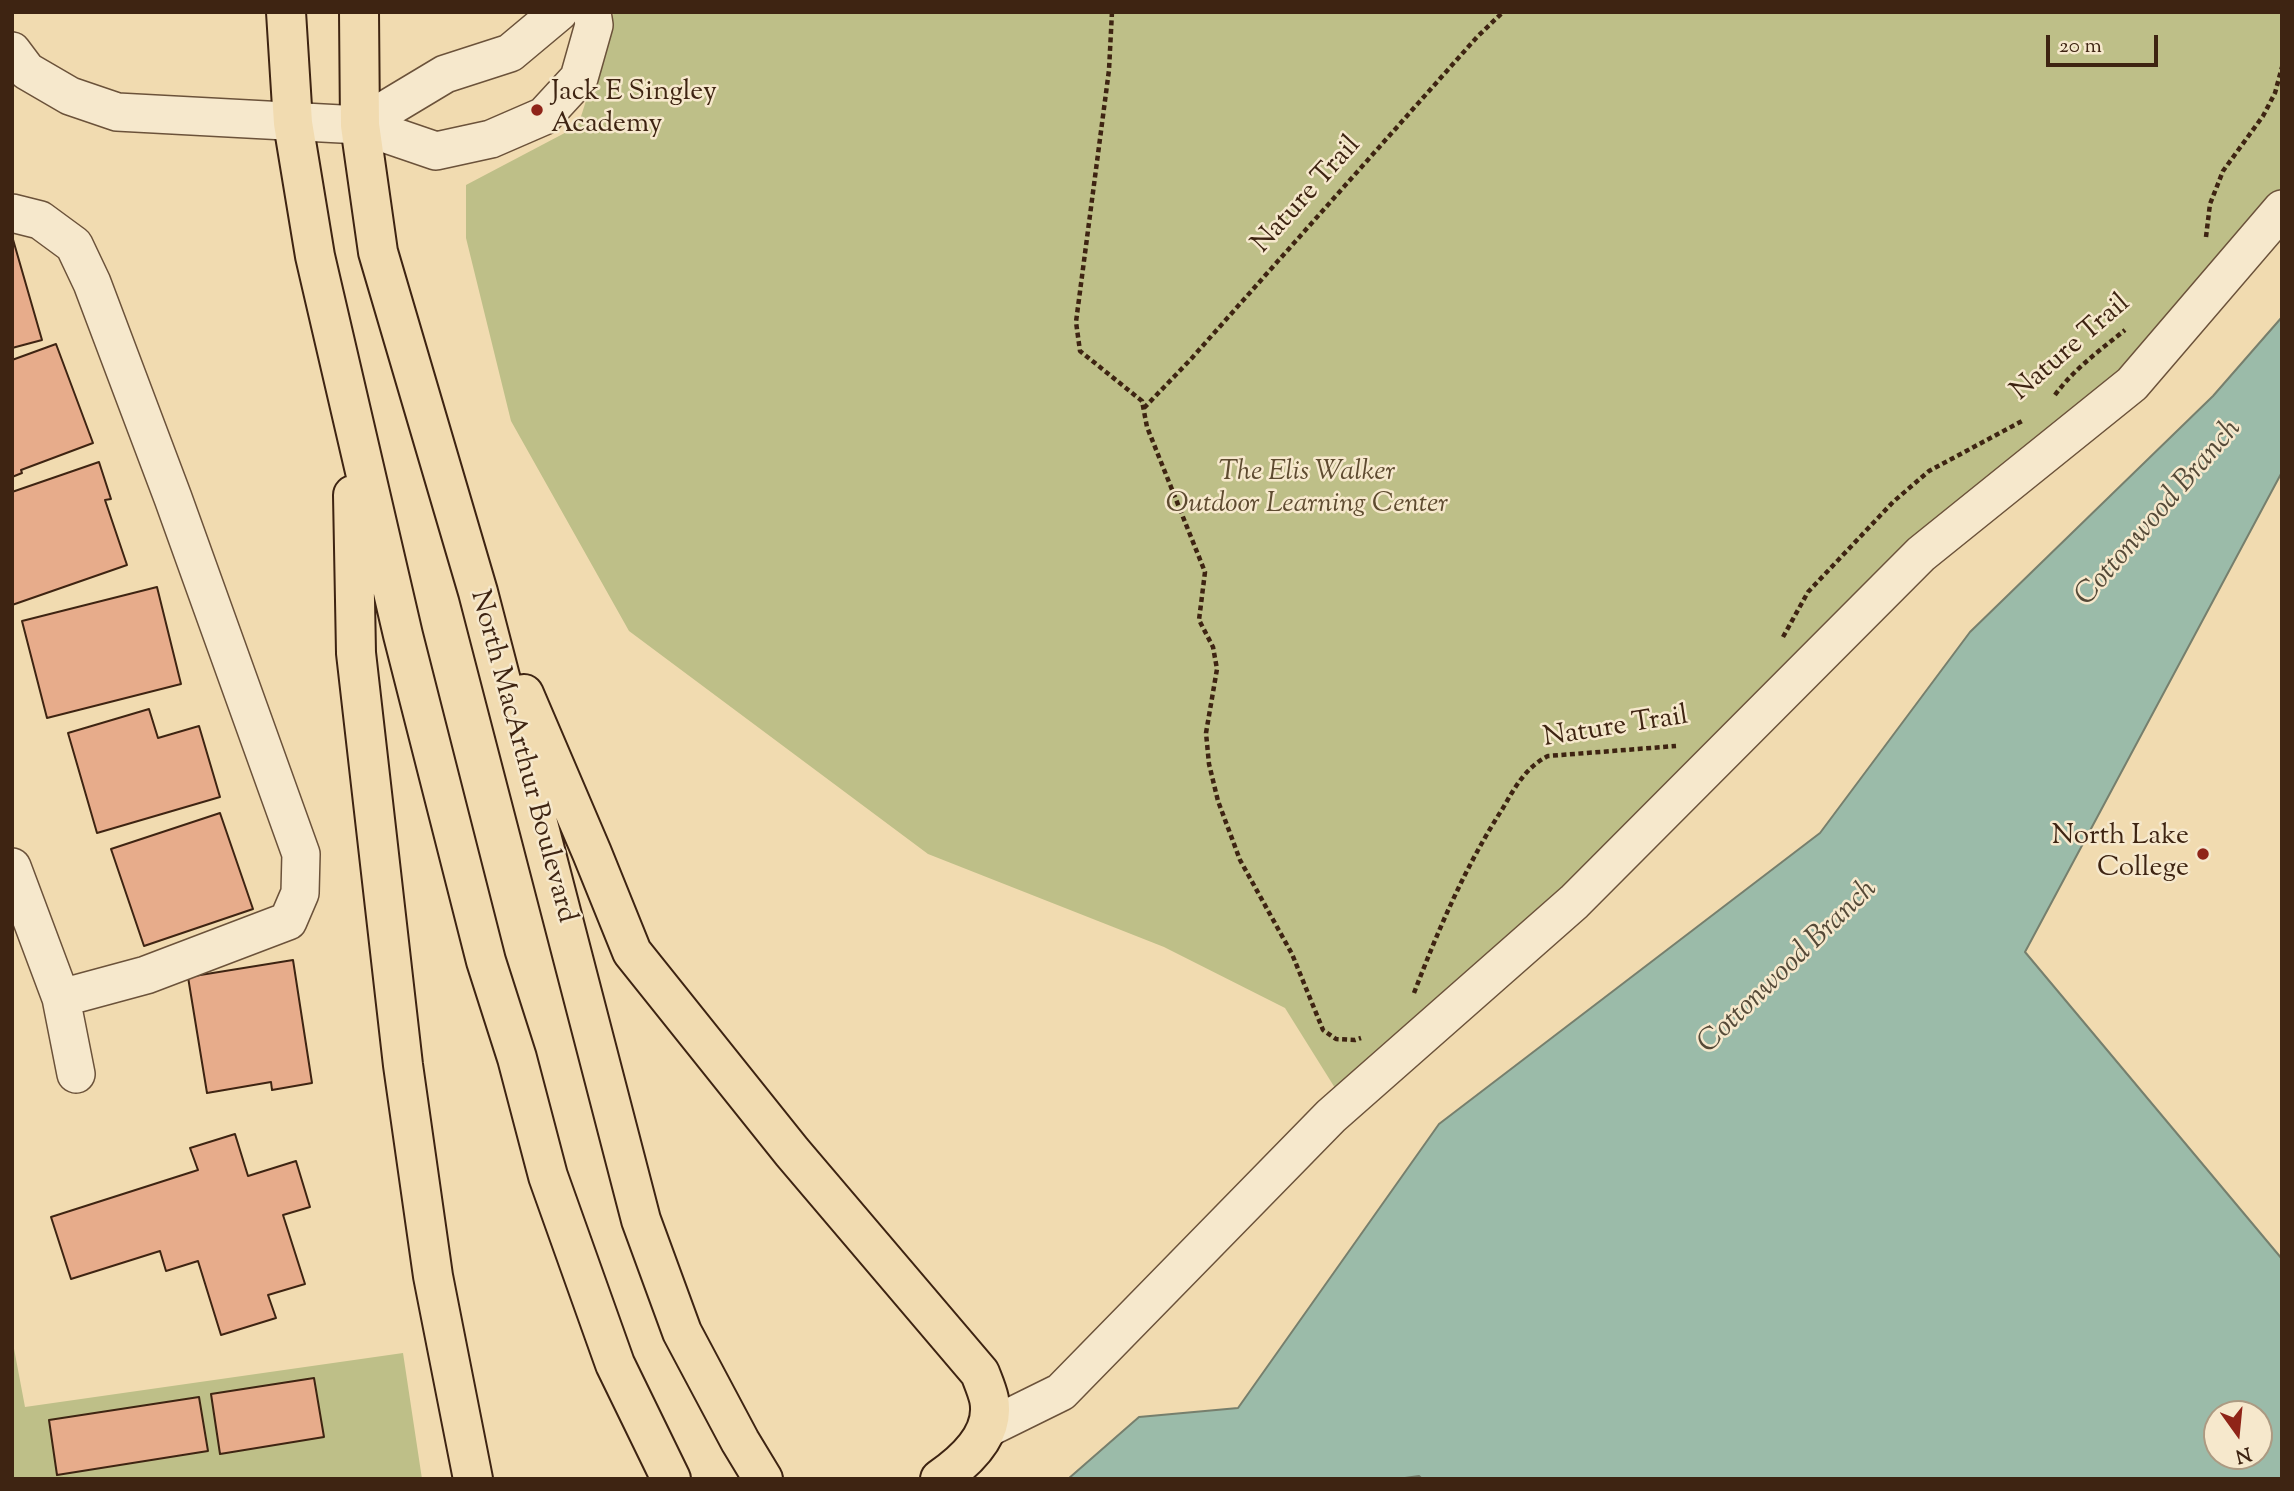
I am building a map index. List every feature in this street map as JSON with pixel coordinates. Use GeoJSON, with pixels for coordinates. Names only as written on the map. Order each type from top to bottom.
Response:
{"type":"FeatureCollection","features":[{"type":"Feature","properties":{"kind":"main road"},"geometry":{"type":"LineString","coordinates":[[286,12],[293,123],[315,257],[403,635],[486,961],[517,1058],[548,1176],[615,1364],[671,1479]]}},
{"type":"Feature","properties":{"kind":"main road","name":"North MacArthur Boulevard"},"geometry":{"type":"LineString","coordinates":[[359,12],[360,125],[378,252],[478,592],[640,1220],[682,1332],[763,1479]]}},
{"type":"Feature","properties":{"kind":"main road"},"geometry":{"type":"LineString","coordinates":[[349,409],[356,576],[356,653],[402,1051],[433,1276],[472,1479]]}},
{"type":"Feature","properties":{"kind":"main road"},"geometry":{"type":"LineString","coordinates":[[478,592],[565,789],[632,952],[792,1152],[980,1373],[989,1401],[988,1428],[962,1464],[940,1479]]}},
{"type":"Feature","properties":{"kind":"street"},"geometry":{"type":"LineString","coordinates":[[360,125],[445,74],[510,53],[559,12]]}},
{"type":"Feature","properties":{"kind":"street"},"geometry":{"type":"LineString","coordinates":[[12,51],[27,71],[70,96],[117,112],[360,125],[436,151],[491,139],[544,116],[579,78],[594,25],[592,12]]}},
{"type":"Feature","properties":{"kind":"street"},"geometry":{"type":"LineString","coordinates":[[988,1428],[1061,1392],[1331,1116],[1574,902],[1921,554],[2132,384],[2282,209]]}},
{"type":"Feature","properties":{"kind":"street"},"geometry":{"type":"LineString","coordinates":[[12,213],[40,220],[74,245],[92,283],[173,498],[301,854],[300,893],[288,921],[146,975],[61,998]]}},
{"type":"Feature","properties":{"kind":"street"},"geometry":{"type":"LineString","coordinates":[[12,867],[61,998],[76,1074]]}},
{"type":"Feature","properties":{"kind":"path"},"geometry":{"type":"LineString","coordinates":[[1112,12],[1109,71],[1076,322],[1080,351],[1142,401],[1147,427],[1205,572],[1199,620],[1213,647],[1217,669],[1206,733],[1209,764],[1217,801],[1240,860],[1292,954],[1323,1030],[1336,1039],[1355,1040],[1364,1037]]}},
{"type":"Feature","properties":{"kind":"path","name":"Nature Trail"},"geometry":{"type":"LineString","coordinates":[[1143,408],[1192,359],[1477,37],[1503,12]]}},
{"type":"Feature","properties":{"kind":"path"},"geometry":{"type":"LineString","coordinates":[[2201,247],[2207,235],[2210,204],[2223,171],[2263,117],[2275,93],[2282,67]]}},
{"type":"Feature","properties":{"kind":"path","name":"Nature Trail"},"geometry":{"type":"LineString","coordinates":[[2052,400],[2065,382],[2098,351],[2132,325]]}},
{"type":"Feature","properties":{"kind":"path","name":"Nature Trail"},"geometry":{"type":"LineString","coordinates":[[1782,639],[1808,592],[1893,502],[1929,471],[2028,418]]}},
{"type":"Feature","properties":{"kind":"path","name":"Nature Trail"},"geometry":{"type":"LineString","coordinates":[[1411,998],[1448,907],[1476,850],[1523,776],[1535,762],[1548,756],[1681,745]]}},
{"type":"Feature","properties":{"kind":"green space","name":"The Elis Walker Outdoor Learning Center"},"geometry":{"type":"Polygon","coordinates":[[[614,12],[2282,12],[2282,209],[2132,384],[1345,1104],[1285,1008],[1164,947],[928,854],[629,631],[511,421],[466,238],[466,185],[578,126],[614,12]]]}},
{"type":"Feature","properties":{"kind":"green space"},"geometry":{"type":"Polygon","coordinates":[[[12,1338],[25,1407],[403,1353],[422,1479],[12,1479],[12,1338]]]}},
{"type":"Feature","properties":{"kind":"water","name":"Cottonwood Branch"},"geometry":{"type":"Polygon","coordinates":[[[2282,317],[2282,472],[2025,952],[2282,1259],[2282,1479],[1422,1479],[1419,1476],[1398,1479],[1068,1479],[1139,1417],[1238,1408],[1439,1124],[1820,833],[1970,632],[2213,396],[2282,317]]]}},
{"type":"Feature","properties":{"kind":"building"},"geometry":{"type":"Polygon","coordinates":[[[12,236],[42,340],[12,348],[12,236]]]}},
{"type":"Feature","properties":{"kind":"building"},"geometry":{"type":"Polygon","coordinates":[[[56,344],[93,443],[21,470],[22,473],[12,477],[12,360],[56,344]]]}},
{"type":"Feature","properties":{"kind":"building"},"geometry":{"type":"Polygon","coordinates":[[[99,462],[111,499],[105,500],[127,565],[12,605],[12,492],[99,462]]]}},
{"type":"Feature","properties":{"kind":"building"},"geometry":{"type":"Polygon","coordinates":[[[157,587],[181,684],[47,718],[22,621],[157,587]]]}},
{"type":"Feature","properties":{"kind":"building"},"geometry":{"type":"Polygon","coordinates":[[[149,709],[158,738],[199,726],[220,797],[97,833],[68,733],[149,709]]]}},
{"type":"Feature","properties":{"kind":"building"},"geometry":{"type":"Polygon","coordinates":[[[220,813],[253,909],[144,946],[111,849],[220,813]]]}},
{"type":"Feature","properties":{"kind":"building"},"geometry":{"type":"Polygon","coordinates":[[[293,960],[312,1083],[272,1090],[271,1082],[207,1093],[188,977],[293,960]]]}},
{"type":"Feature","properties":{"kind":"building"},"geometry":{"type":"Polygon","coordinates":[[[235,1134],[248,1176],[296,1161],[310,1207],[283,1215],[305,1284],[268,1295],[276,1318],[221,1335],[198,1261],[166,1271],[160,1251],[71,1279],[51,1217],[198,1170],[190,1148],[235,1134]]]}},
{"type":"Feature","properties":{"kind":"building"},"geometry":{"type":"Polygon","coordinates":[[[314,1378],[324,1437],[220,1454],[211,1394],[314,1378]]]}},
{"type":"Feature","properties":{"kind":"building"},"geometry":{"type":"Polygon","coordinates":[[[199,1397],[208,1451],[57,1475],[49,1420],[199,1397]]]}},
{"type":"Feature","properties":{"kind":"place","name":"Jack E Singley Academy"},"geometry":{"type":"Point","coordinates":[537,110]}},
{"type":"Feature","properties":{"kind":"place","name":"North Lake College"},"geometry":{"type":"Point","coordinates":[2203,854]}}]}
